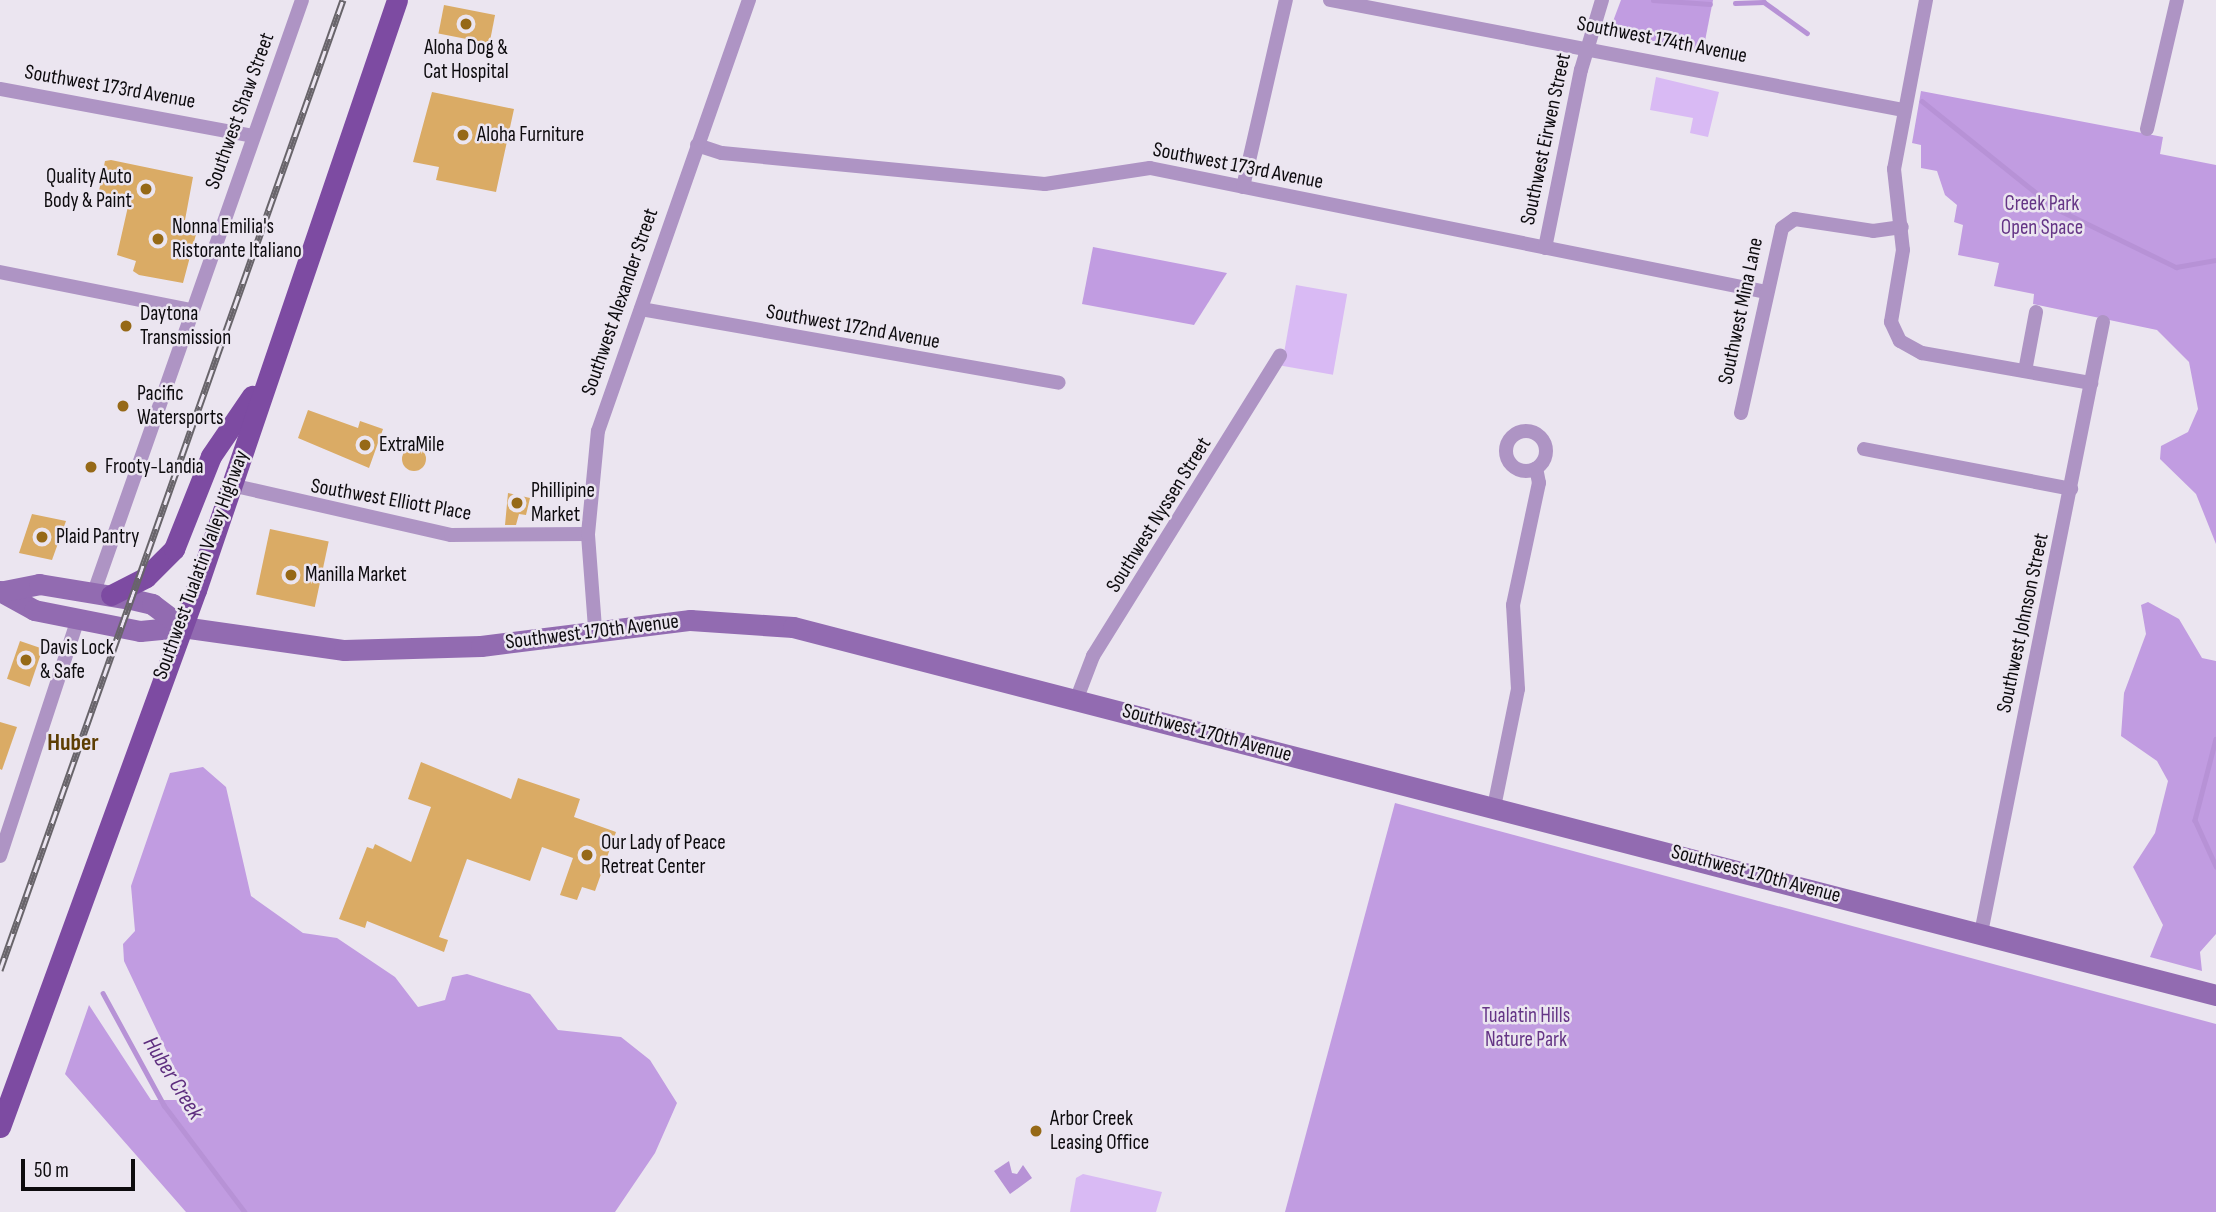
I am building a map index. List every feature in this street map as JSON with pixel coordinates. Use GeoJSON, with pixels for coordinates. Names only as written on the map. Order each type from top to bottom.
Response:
{"type":"FeatureCollection","features":[{"type":"Feature","properties":{"kind":"main road","name":"Southwest Tualatin Valley Highway"},"geometry":{"type":"LineString","coordinates":[[0,1128],[182,627],[265,377],[397,0]]}},
{"type":"Feature","properties":{"kind":"main road"},"geometry":{"type":"LineString","coordinates":[[102,594],[146,577],[174,549],[211,456],[265,377]]}},
{"type":"Feature","properties":{"kind":"main road","name":"Southwest 170th Avenue"},"geometry":{"type":"LineString","coordinates":[[2,591],[39,584],[102,594],[152,604],[182,627]]}},
{"type":"Feature","properties":{"kind":"main road","name":"Southwest 170th Avenue"},"geometry":{"type":"LineString","coordinates":[[2,591],[34,610],[140,631],[182,627],[295,646],[385,651],[481,646],[595,628],[690,620],[766,623],[1077,698],[2216,995]]}},
{"type":"Feature","properties":{"kind":"street","name":"Southwest Shaw Street"},"geometry":{"type":"LineString","coordinates":[[102,594],[191,310],[302,0]]}},
{"type":"Feature","properties":{"kind":"street","name":"Southwest Alexander Street"},"geometry":{"type":"LineString","coordinates":[[595,628],[588,534],[598,431],[750,0]]}},
{"type":"Feature","properties":{"kind":"street"},"geometry":{"type":"LineString","coordinates":[[1243,187],[1286,0]]}},
{"type":"Feature","properties":{"kind":"street","name":"Southwest 174th Avenue"},"geometry":{"type":"LineString","coordinates":[[1330,0],[1587,47],[1903,110]]}},
{"type":"Feature","properties":{"kind":"street","name":"Southwest Eirwen Street"},"geometry":{"type":"LineString","coordinates":[[1545,248],[1587,47],[1602,0]]}},
{"type":"Feature","properties":{"kind":"street"},"geometry":{"type":"LineString","coordinates":[[1926,0],[1903,110],[1894,169],[1902,227],[1891,322],[1900,341],[1922,353],[2091,383]]}},
{"type":"Feature","properties":{"kind":"street"},"geometry":{"type":"LineString","coordinates":[[2147,129],[2177,0]]}},
{"type":"Feature","properties":{"kind":"street","name":"Southwest 173rd Avenue"},"geometry":{"type":"LineString","coordinates":[[0,89],[253,136]]}},
{"type":"Feature","properties":{"kind":"street","name":"Southwest 173rd Avenue"},"geometry":{"type":"LineString","coordinates":[[697,145],[722,153],[1036,183],[1150,168],[1766,292]]}},
{"type":"Feature","properties":{"kind":"street","name":"Southwest Mina Lane"},"geometry":{"type":"LineString","coordinates":[[1741,412],[1778,237],[1788,221],[1873,230],[1902,227]]}},
{"type":"Feature","properties":{"kind":"street"},"geometry":{"type":"LineString","coordinates":[[0,272],[191,310]]}},
{"type":"Feature","properties":{"kind":"street","name":"Southwest 172nd Avenue"},"geometry":{"type":"LineString","coordinates":[[641,309],[1059,383]]}},
{"type":"Feature","properties":{"kind":"street"},"geometry":{"type":"LineString","coordinates":[[2025,371],[2036,312]]}},
{"type":"Feature","properties":{"kind":"street","name":"Southwest Johnson Street"},"geometry":{"type":"LineString","coordinates":[[1981,933],[2103,322]]}},
{"type":"Feature","properties":{"kind":"street","name":"Southwest Nyssen Street"},"geometry":{"type":"LineString","coordinates":[[1077,698],[1093,656],[1280,356]]}},
{"type":"Feature","properties":{"kind":"street"},"geometry":{"type":"LineString","coordinates":[[1864,449],[2070,489]]}},
{"type":"Feature","properties":{"kind":"street"},"geometry":{"type":"LineString","coordinates":[[1494,807],[1518,689],[1513,605],[1539,483],[1536,468]]}},
{"type":"Feature","properties":{"kind":"street","name":"Southwest Elliott Place"},"geometry":{"type":"LineString","coordinates":[[231,485],[451,535],[588,534]]}},
{"type":"Feature","properties":{"kind":"street"},"geometry":{"type":"LineString","coordinates":[[0,856],[78,619]]}},
{"type":"Feature","properties":{"kind":"shaded area"},"geometry":{"type":"Polygon","coordinates":[[[1656,77],[1719,92],[1708,137],[1690,133],[1693,118],[1650,110],[1656,77]]]}},
{"type":"Feature","properties":{"kind":"shaded area"},"geometry":{"type":"Polygon","coordinates":[[[1296,285],[1347,294],[1333,375],[1282,366],[1296,285]]]}},
{"type":"Feature","properties":{"kind":"shaded area"},"geometry":{"type":"Polygon","coordinates":[[[1009,1161],[1012,1173],[1017,1174],[1023,1165],[1032,1178],[1010,1194],[994,1171],[1009,1161]]]}},
{"type":"Feature","properties":{"kind":"shaded area"},"geometry":{"type":"Polygon","coordinates":[[[1083,1174],[1162,1192],[1156,1212],[1070,1212],[1076,1178],[1083,1174]]]}},
{"type":"Feature","properties":{"kind":"green space"},"geometry":{"type":"Polygon","coordinates":[[[1621,0],[1713,0],[1703,51],[1617,34],[1612,24],[1621,0]]]}},
{"type":"Feature","properties":{"kind":"green space","name":"Creek Park Open Space"},"geometry":{"type":"Polygon","coordinates":[[[1921,91],[2163,137],[2160,154],[2216,165],[2216,544],[2196,494],[2160,459],[2161,446],[2188,432],[2198,409],[2189,362],[2157,330],[2033,304],[2034,294],[1994,286],[1999,263],[1958,255],[1963,225],[1954,222],[1957,205],[1945,195],[1937,171],[1921,168],[1921,145],[1912,143],[1921,91]]]}},
{"type":"Feature","properties":{"kind":"green space"},"geometry":{"type":"Polygon","coordinates":[[[1093,247],[1227,273],[1194,325],[1082,304],[1093,247]]]}},
{"type":"Feature","properties":{"kind":"green space"},"geometry":{"type":"Polygon","coordinates":[[[2148,602],[2179,619],[2202,658],[2216,661],[2216,934],[2200,952],[2202,971],[2150,957],[2163,925],[2133,867],[2155,833],[2168,781],[2157,761],[2121,736],[2124,693],[2146,634],[2141,605],[2148,602]]]}},
{"type":"Feature","properties":{"kind":"green space"},"geometry":{"type":"Polygon","coordinates":[[[203,767],[226,787],[251,896],[303,933],[337,938],[395,977],[418,1007],[445,1000],[452,977],[467,974],[530,994],[558,1030],[621,1037],[650,1060],[677,1103],[655,1153],[615,1212],[186,1212],[65,1074],[89,1005],[151,1100],[178,1100],[176,1071],[124,961],[123,944],[135,931],[131,886],[170,773],[203,767]]]}},
{"type":"Feature","properties":{"kind":"green space","name":"Tualatin Hills Nature Park"},"geometry":{"type":"Polygon","coordinates":[[[1395,803],[2216,1024],[2216,1212],[1285,1212],[1395,803]]]}},
{"type":"Feature","properties":{"kind":"building","name":"Aloha Dog & Cat Hospital"},"geometry":{"type":"Polygon","coordinates":[[[444,5],[495,15],[490,43],[438,33],[444,5]]]}},
{"type":"Feature","properties":{"kind":"building","name":"Aloha Furniture"},"geometry":{"type":"Polygon","coordinates":[[[432,92],[514,109],[496,192],[436,180],[439,167],[413,162],[432,92]]]}},
{"type":"Feature","properties":{"kind":"building"},"geometry":{"type":"Polygon","coordinates":[[[105,161],[193,177],[185,220],[199,223],[183,283],[139,275],[133,271],[136,261],[117,255],[129,202],[98,196],[105,161]]]}},
{"type":"Feature","properties":{"kind":"building"},"geometry":{"type":"Polygon","coordinates":[[[308,410],[358,428],[360,421],[383,429],[369,468],[298,438],[308,410]]]}},
{"type":"Feature","properties":{"kind":"building"},"geometry":{"type":"Polygon","coordinates":[[[414,447],[422,451],[426,459],[422,467],[414,471],[406,467],[402,459],[406,451],[414,447]]]}},
{"type":"Feature","properties":{"kind":"building","name":"Phillipine Market"},"geometry":{"type":"Polygon","coordinates":[[[508,493],[530,498],[526,515],[519,514],[516,525],[505,525],[508,493]]]}},
{"type":"Feature","properties":{"kind":"building","name":"Plaid Pantry"},"geometry":{"type":"Polygon","coordinates":[[[32,514],[66,521],[52,560],[19,553],[32,514]]]}},
{"type":"Feature","properties":{"kind":"building","name":"Manilla Market"},"geometry":{"type":"Polygon","coordinates":[[[270,529],[329,541],[315,607],[256,595],[270,529]]]}},
{"type":"Feature","properties":{"kind":"building","name":"Davis Lock & Safe"},"geometry":{"type":"Polygon","coordinates":[[[20,641],[43,649],[30,687],[7,679],[20,641]]]}},
{"type":"Feature","properties":{"kind":"building"},"geometry":{"type":"Polygon","coordinates":[[[0,722],[17,727],[2,770],[0,769],[0,722]]]}},
{"type":"Feature","properties":{"kind":"building","name":"Our Lady of Peace Retreat Center"},"geometry":{"type":"Polygon","coordinates":[[[421,762],[511,799],[518,778],[580,799],[574,817],[616,832],[595,891],[582,887],[577,900],[560,895],[573,858],[542,847],[530,881],[467,859],[439,937],[448,940],[444,952],[367,921],[365,928],[339,919],[367,847],[373,849],[375,844],[411,862],[431,807],[408,799],[421,762]]]}},
{"type":"Feature","properties":{"kind":"waterway"},"geometry":{"type":"LineString","coordinates":[[1653,0],[1710,4]]}},
{"type":"Feature","properties":{"kind":"waterway"},"geometry":{"type":"LineString","coordinates":[[1735,3],[1764,2],[1807,33]]}},
{"type":"Feature","properties":{"kind":"waterway"},"geometry":{"type":"LineString","coordinates":[[1922,101],[2055,208],[2176,267],[2216,260]]}},
{"type":"Feature","properties":{"kind":"waterway"},"geometry":{"type":"LineString","coordinates":[[2216,739],[2195,820],[2216,866]]}},
{"type":"Feature","properties":{"kind":"waterway","name":"Huber Creek"},"geometry":{"type":"LineString","coordinates":[[103,993],[164,1105],[245,1212]]}},
{"type":"Feature","properties":{"kind":"railway"},"geometry":{"type":"LineString","coordinates":[[0,970],[343,0]]}},
{"type":"Feature","properties":{"kind":"place","name":"Aloha Dog & Cat Hospital"},"geometry":{"type":"Point","coordinates":[466,24]}},
{"type":"Feature","properties":{"kind":"place","name":"Aloha Furniture"},"geometry":{"type":"Point","coordinates":[463,135]}},
{"type":"Feature","properties":{"kind":"place","name":"Quality Auto Body & Paint"},"geometry":{"type":"Point","coordinates":[146,189]}},
{"type":"Feature","properties":{"kind":"place","name":"Nonna Emilia's Ristorante Italiano"},"geometry":{"type":"Point","coordinates":[158,239]}},
{"type":"Feature","properties":{"kind":"place","name":"Daytona Transmission"},"geometry":{"type":"Point","coordinates":[126,326]}},
{"type":"Feature","properties":{"kind":"place","name":"Pacific Watersports"},"geometry":{"type":"Point","coordinates":[123,406]}},
{"type":"Feature","properties":{"kind":"place","name":"ExtraMile"},"geometry":{"type":"Point","coordinates":[365,445]}},
{"type":"Feature","properties":{"kind":"place","name":"Frooty-Landia"},"geometry":{"type":"Point","coordinates":[91,467]}},
{"type":"Feature","properties":{"kind":"place","name":"Phillipine Market"},"geometry":{"type":"Point","coordinates":[517,503]}},
{"type":"Feature","properties":{"kind":"place","name":"Plaid Pantry"},"geometry":{"type":"Point","coordinates":[42,537]}},
{"type":"Feature","properties":{"kind":"place","name":"Manilla Market"},"geometry":{"type":"Point","coordinates":[291,575]}},
{"type":"Feature","properties":{"kind":"place","name":"Davis Lock & Safe"},"geometry":{"type":"Point","coordinates":[26,660]}},
{"type":"Feature","properties":{"kind":"place","name":"Our Lady of Peace Retreat Center"},"geometry":{"type":"Point","coordinates":[587,855]}},
{"type":"Feature","properties":{"kind":"place","name":"Arbor Creek Leasing Office"},"geometry":{"type":"Point","coordinates":[1036,1131]}},
{"type":"Feature","properties":{"kind":"district","name":"Huber"},"geometry":{"type":"Point","coordinates":[73,743]}}]}
